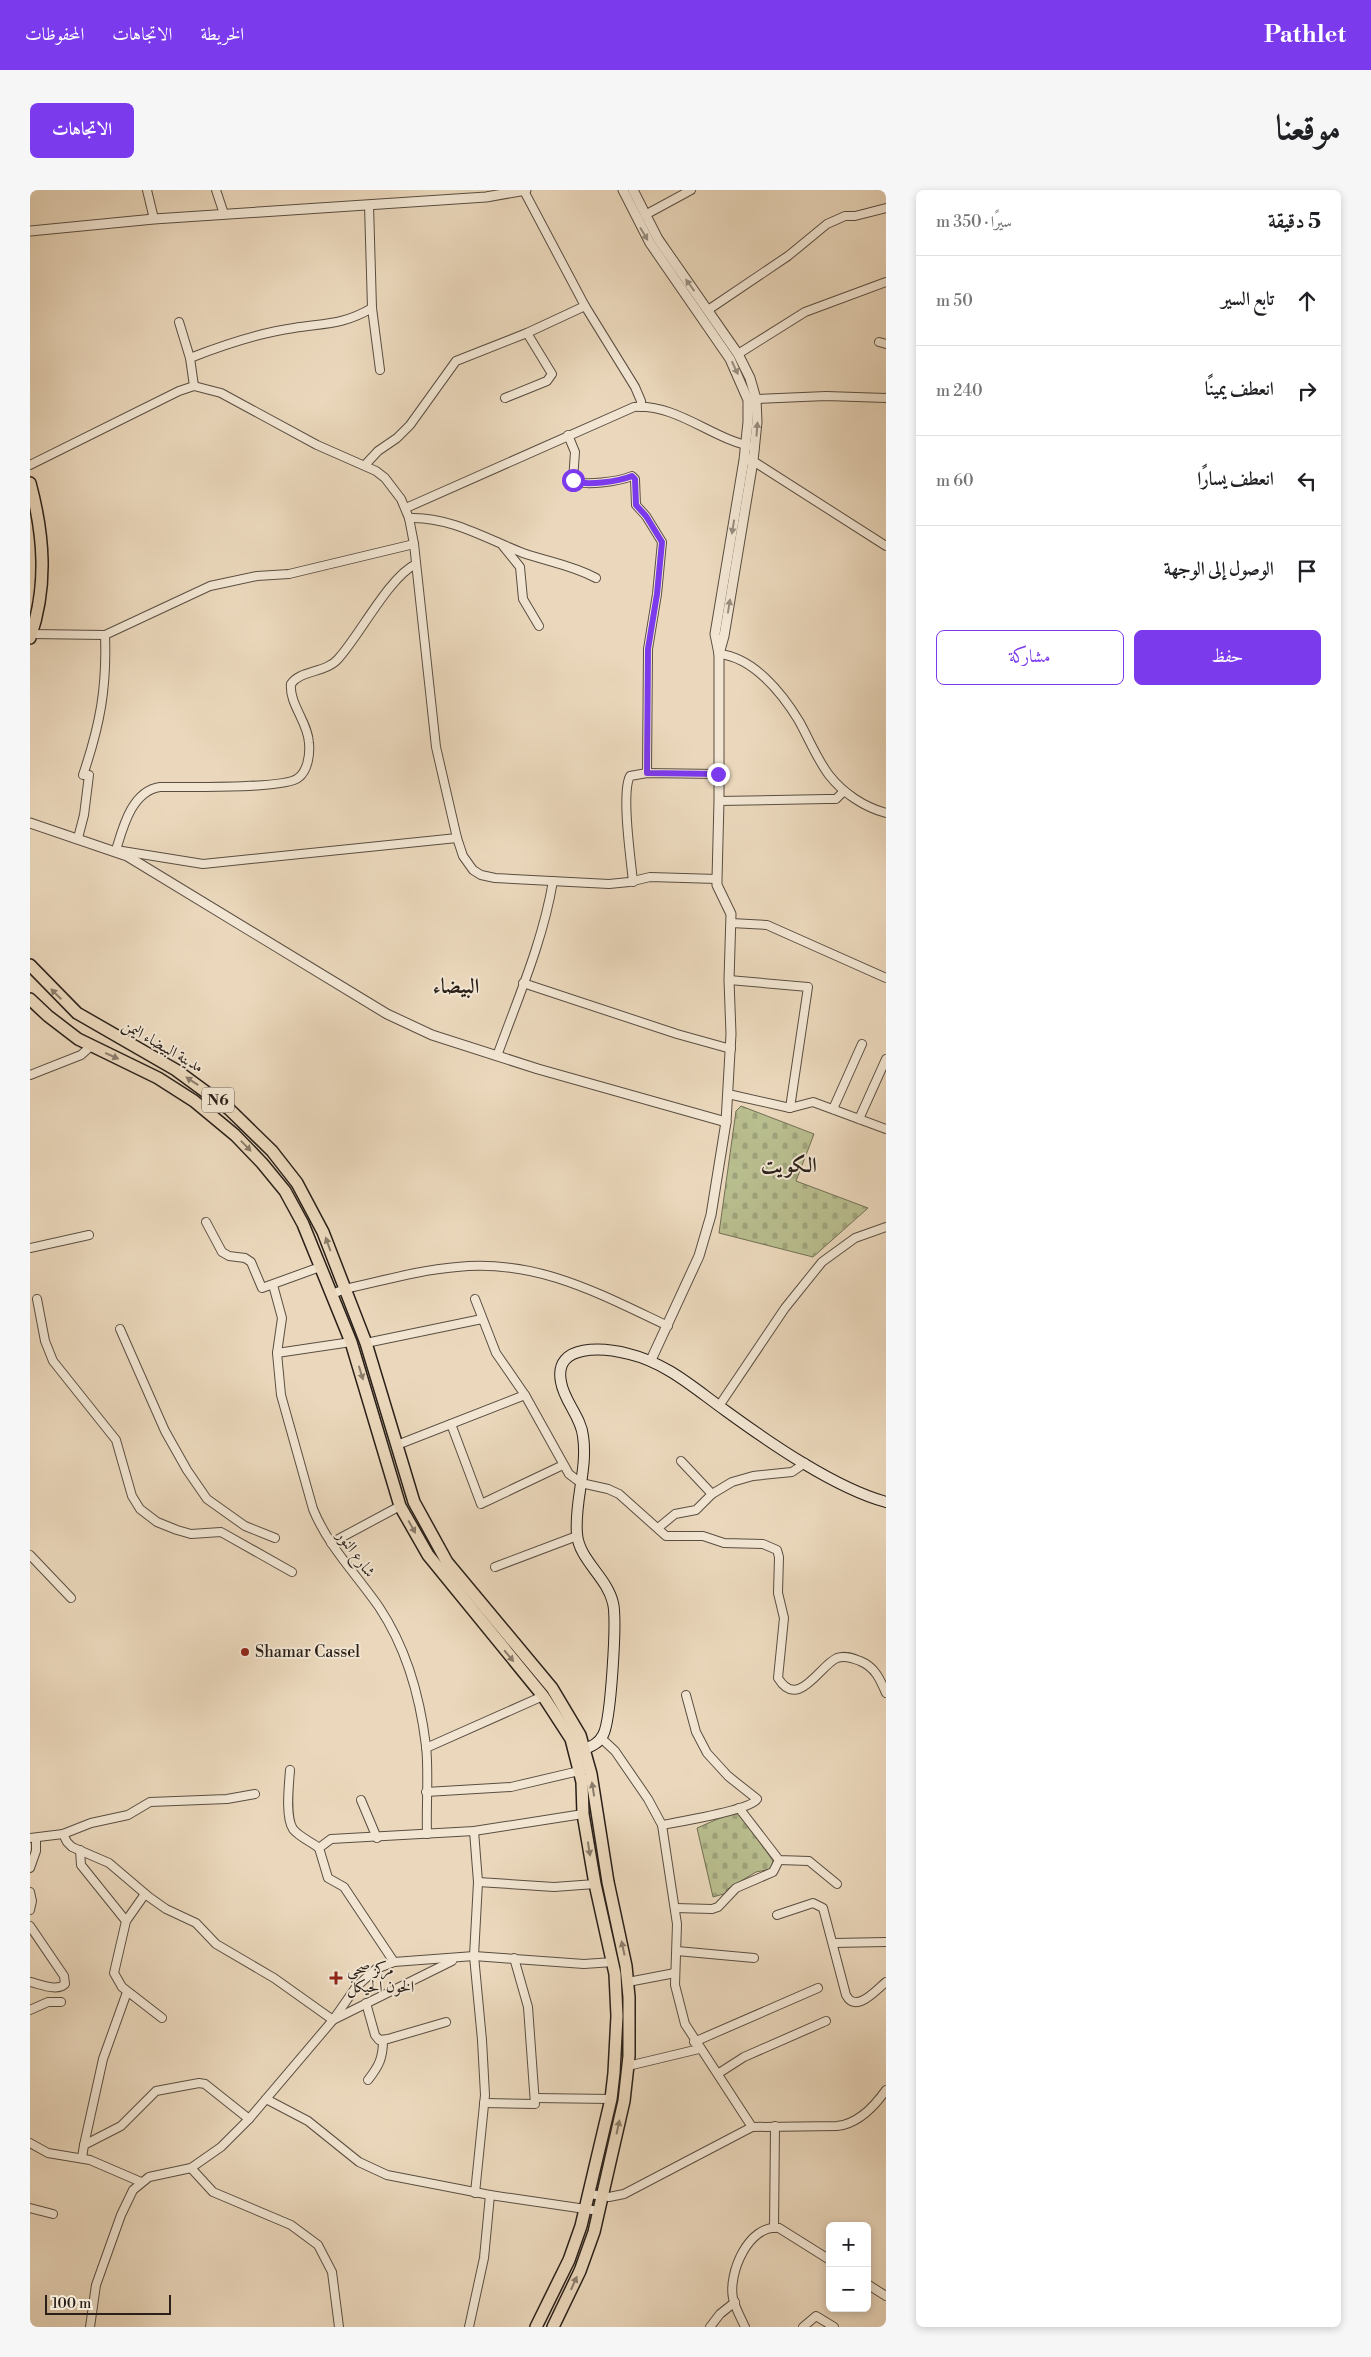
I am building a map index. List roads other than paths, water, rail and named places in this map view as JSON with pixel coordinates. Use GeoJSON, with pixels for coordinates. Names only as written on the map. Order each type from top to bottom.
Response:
{"type":"FeatureCollection","features":[{"type":"Feature","properties":{"kind":"main road"},"geometry":{"type":"LineString","coordinates":[[30,483],[40,527],[43,564],[39,598],[31,636]]}},
{"type":"Feature","properties":{"kind":"main road","name":"مدينة البيضاء اليمن"},"geometry":{"type":"LineString","coordinates":[[30,965],[71,1008],[100,1028],[176,1070],[200,1086],[256,1134],[286,1168],[306,1197],[323,1232],[366,1343],[414,1502],[447,1562],[552,1688],[575,1723],[591,1774],[608,1882],[624,1951],[628,1982],[630,2034],[624,2101],[603,2197],[580,2271],[553,2327]]}},
{"type":"Feature","properties":{"kind":"main road","name":"مدينة البيضاء اليمن"},"geometry":{"type":"LineString","coordinates":[[30,999],[68,1033],[91,1046],[144,1070],[183,1092],[235,1135],[262,1163],[293,1205],[352,1342],[400,1506],[428,1555],[543,1696],[571,1739],[580,1771],[583,1814],[595,1884],[613,1962],[617,2016],[611,2099],[590,2194],[569,2260],[536,2327]]}},
{"type":"Feature","properties":{"kind":"main road"},"geometry":{"type":"LineString","coordinates":[[91,1046],[100,1028]]}},
{"type":"Feature","properties":{"kind":"main road"},"geometry":{"type":"LineString","coordinates":[[585,1750],[601,1738],[606,1725],[611,1691],[614,1611],[607,1587],[583,1552],[577,1536],[583,1434],[560,1381],[562,1366],[571,1355],[586,1349],[614,1350],[651,1360],[673,1372],[805,1463],[857,1492],[886,1502]]}},
{"type":"Feature","properties":{"kind":"street"},"geometry":{"type":"LineString","coordinates":[[147,190],[154,219]]}},
{"type":"Feature","properties":{"kind":"street"},"geometry":{"type":"LineString","coordinates":[[216,190],[224,214]]}},
{"type":"Feature","properties":{"kind":"street"},"geometry":{"type":"LineString","coordinates":[[30,231],[154,219],[486,197],[525,190],[585,306],[635,387],[641,401],[641,407]]}},
{"type":"Feature","properties":{"kind":"street"},"geometry":{"type":"LineString","coordinates":[[622,190],[650,242],[730,358],[748,400],[750,446]]}},
{"type":"Feature","properties":{"kind":"street"},"geometry":{"type":"LineString","coordinates":[[633,190],[658,239],[738,354],[750,378],[756,399],[748,460],[715,634],[716,648],[719,654],[718,774],[720,801],[716,879],[717,885],[730,907],[731,923],[729,980],[731,1049],[726,1122],[711,1215],[699,1256],[651,1360]]}},
{"type":"Feature","properties":{"kind":"street"},"geometry":{"type":"LineString","coordinates":[[645,215],[691,190]]}},
{"type":"Feature","properties":{"kind":"street"},"geometry":{"type":"LineString","coordinates":[[369,205],[372,308],[380,370]]}},
{"type":"Feature","properties":{"kind":"street"},"geometry":{"type":"LineString","coordinates":[[708,310],[788,256],[827,224],[845,216],[855,216],[886,208]]}},
{"type":"Feature","properties":{"kind":"street"},"geometry":{"type":"LineString","coordinates":[[738,354],[805,312],[886,282]]}},
{"type":"Feature","properties":{"kind":"street"},"geometry":{"type":"LineString","coordinates":[[365,466],[378,451],[398,438],[410,425],[456,361],[527,333],[585,306]]}},
{"type":"Feature","properties":{"kind":"street"},"geometry":{"type":"LineString","coordinates":[[190,358],[237,340],[294,328],[345,322],[372,308]]}},
{"type":"Feature","properties":{"kind":"street"},"geometry":{"type":"LineString","coordinates":[[179,322],[190,358],[194,386]]}},
{"type":"Feature","properties":{"kind":"street"},"geometry":{"type":"LineString","coordinates":[[505,398],[547,381],[552,374],[527,333]]}},
{"type":"Feature","properties":{"kind":"street"},"geometry":{"type":"LineString","coordinates":[[30,464],[179,391],[194,386],[221,393],[312,442],[365,466],[385,478],[406,508],[409,518],[423,609],[436,747],[457,838],[463,856],[473,870],[480,875],[495,878],[609,884],[658,877],[716,879]]}},
{"type":"Feature","properties":{"kind":"street"},"geometry":{"type":"LineString","coordinates":[[756,399],[834,396],[886,398]]}},
{"type":"Feature","properties":{"kind":"street"},"geometry":{"type":"LineString","coordinates":[[406,508],[627,409],[641,407],[664,410],[750,446]]}},
{"type":"Feature","properties":{"kind":"street"},"geometry":{"type":"LineString","coordinates":[[568,435],[575,452],[573,480],[579,483],[606,482],[632,476],[635,479],[636,505],[646,516],[662,542],[657,594],[648,649],[647,773]]}},
{"type":"Feature","properties":{"kind":"street"},"geometry":{"type":"LineString","coordinates":[[748,460],[886,546]]}},
{"type":"Feature","properties":{"kind":"street"},"geometry":{"type":"LineString","coordinates":[[409,518],[439,520],[534,557],[574,566],[596,578]]}},
{"type":"Feature","properties":{"kind":"street"},"geometry":{"type":"LineString","coordinates":[[31,636],[105,635],[210,586],[256,576],[289,574],[414,544]]}},
{"type":"Feature","properties":{"kind":"street"},"geometry":{"type":"LineString","coordinates":[[502,544],[520,567],[523,598],[539,626]]}},
{"type":"Feature","properties":{"kind":"street"},"geometry":{"type":"LineString","coordinates":[[116,850],[131,811],[139,798],[147,790],[160,787],[265,785],[294,781],[300,777],[307,764],[309,743],[306,726],[290,688],[292,681],[333,664],[400,575],[416,564]]}},
{"type":"Feature","properties":{"kind":"street"},"geometry":{"type":"LineString","coordinates":[[78,838],[84,815],[89,775],[82,774],[94,738],[105,690],[105,635]]}},
{"type":"Feature","properties":{"kind":"street"},"geometry":{"type":"LineString","coordinates":[[719,654],[741,659],[769,683],[797,719],[828,774],[855,800],[886,814]]}},
{"type":"Feature","properties":{"kind":"street"},"geometry":{"type":"LineString","coordinates":[[633,882],[627,820],[628,779],[633,774],[647,773],[718,774]]}},
{"type":"Feature","properties":{"kind":"street"},"geometry":{"type":"LineString","coordinates":[[720,801],[836,799],[844,791]]}},
{"type":"Feature","properties":{"kind":"street"},"geometry":{"type":"LineString","coordinates":[[30,823],[116,850],[203,864],[457,838]]}},
{"type":"Feature","properties":{"kind":"street"},"geometry":{"type":"LineString","coordinates":[[116,850],[400,1021],[432,1035],[497,1056],[726,1122]]}},
{"type":"Feature","properties":{"kind":"street"},"geometry":{"type":"LineString","coordinates":[[497,1056],[540,939],[553,881]]}},
{"type":"Feature","properties":{"kind":"street"},"geometry":{"type":"LineString","coordinates":[[731,923],[767,925],[886,978]]}},
{"type":"Feature","properties":{"kind":"street"},"geometry":{"type":"LineString","coordinates":[[729,980],[808,987],[790,1108]]}},
{"type":"Feature","properties":{"kind":"street"},"geometry":{"type":"LineString","coordinates":[[523,983],[677,1034],[731,1049]]}},
{"type":"Feature","properties":{"kind":"street"},"geometry":{"type":"LineString","coordinates":[[833,1109],[862,1044]]}},
{"type":"Feature","properties":{"kind":"street"},"geometry":{"type":"LineString","coordinates":[[30,1075],[81,1055],[91,1046]]}},
{"type":"Feature","properties":{"kind":"street"},"geometry":{"type":"LineString","coordinates":[[860,1119],[886,1059]]}},
{"type":"Feature","properties":{"kind":"street"},"geometry":{"type":"LineString","coordinates":[[728,1094],[790,1108],[813,1102],[886,1129]]}},
{"type":"Feature","properties":{"kind":"street"},"geometry":{"type":"LineString","coordinates":[[206,1222],[222,1252],[229,1256],[248,1259],[262,1288],[320,1267]]}},
{"type":"Feature","properties":{"kind":"street"},"geometry":{"type":"LineString","coordinates":[[720,1406],[785,1308],[822,1262],[855,1238],[886,1227]]}},
{"type":"Feature","properties":{"kind":"street"},"geometry":{"type":"LineString","coordinates":[[30,1248],[89,1235]]}},
{"type":"Feature","properties":{"kind":"street"},"geometry":{"type":"LineString","coordinates":[[332,1294],[344,1289],[450,1268],[488,1266],[516,1268],[572,1282],[668,1326]]}},
{"type":"Feature","properties":{"kind":"street","name":"شارع النور"},"geometry":{"type":"LineString","coordinates":[[273,1285],[282,1318],[277,1352],[281,1395],[313,1509],[320,1526],[331,1543],[379,1607],[398,1640],[414,1679],[426,1748],[427,1834]]}},
{"type":"Feature","properties":{"kind":"street"},"geometry":{"type":"LineString","coordinates":[[37,1299],[45,1341],[56,1367],[116,1440],[132,1496],[140,1509],[157,1522],[177,1530],[192,1534],[222,1532],[292,1572]]}},
{"type":"Feature","properties":{"kind":"street"},"geometry":{"type":"LineString","coordinates":[[475,1299],[496,1353],[525,1395],[569,1474],[581,1483],[613,1491],[658,1528],[661,1533],[672,1537],[703,1536],[724,1543],[763,1544],[773,1547],[779,1553],[778,1593],[784,1618],[778,1678],[784,1685],[795,1689],[802,1688],[832,1661],[848,1657],[872,1668],[886,1693]]}},
{"type":"Feature","properties":{"kind":"street"},"geometry":{"type":"LineString","coordinates":[[366,1343],[482,1319]]}},
{"type":"Feature","properties":{"kind":"street"},"geometry":{"type":"LineString","coordinates":[[120,1329],[165,1431],[187,1470],[207,1499],[245,1526],[275,1538]]}},
{"type":"Feature","properties":{"kind":"street"},"geometry":{"type":"LineString","coordinates":[[277,1352],[352,1342]]}},
{"type":"Feature","properties":{"kind":"street"},"geometry":{"type":"LineString","coordinates":[[397,1445],[525,1395]]}},
{"type":"Feature","properties":{"kind":"street"},"geometry":{"type":"LineString","coordinates":[[451,1424],[481,1504],[563,1465]]}},
{"type":"Feature","properties":{"kind":"street"},"geometry":{"type":"LineString","coordinates":[[681,1461],[712,1494]]}},
{"type":"Feature","properties":{"kind":"street"},"geometry":{"type":"LineString","coordinates":[[658,1528],[675,1514],[696,1510],[712,1494],[738,1480],[792,1472],[805,1463]]}},
{"type":"Feature","properties":{"kind":"street"},"geometry":{"type":"LineString","coordinates":[[331,1543],[400,1506]]}},
{"type":"Feature","properties":{"kind":"street"},"geometry":{"type":"LineString","coordinates":[[495,1567],[577,1536]]}},
{"type":"Feature","properties":{"kind":"street"},"geometry":{"type":"LineString","coordinates":[[30,1555],[71,1598]]}},
{"type":"Feature","properties":{"kind":"street"},"geometry":{"type":"LineString","coordinates":[[662,1825],[740,1808],[753,1804],[757,1799],[728,1776],[706,1754],[696,1732],[686,1695]]}},
{"type":"Feature","properties":{"kind":"street"},"geometry":{"type":"LineString","coordinates":[[426,1748],[543,1696]]}},
{"type":"Feature","properties":{"kind":"street"},"geometry":{"type":"LineString","coordinates":[[601,1738],[615,1751],[643,1791],[662,1825],[674,1908],[677,1951],[675,1985],[679,2006],[685,2024],[697,2045],[719,2073],[752,2127]]}},
{"type":"Feature","properties":{"kind":"street"},"geometry":{"type":"LineString","coordinates":[[290,1770],[288,1798],[291,1824],[294,1831],[320,1848],[328,1878],[344,1887],[394,1962]]}},
{"type":"Feature","properties":{"kind":"street"},"geometry":{"type":"LineString","coordinates":[[426,1792],[511,1787],[580,1771]]}},
{"type":"Feature","properties":{"kind":"street"},"geometry":{"type":"LineString","coordinates":[[30,1868],[36,1851],[33,1838],[63,1834],[91,1823],[128,1815],[150,1802],[227,1799],[255,1794]]}},
{"type":"Feature","properties":{"kind":"street"},"geometry":{"type":"LineString","coordinates":[[361,1800],[377,1838]]}},
{"type":"Feature","properties":{"kind":"street"},"geometry":{"type":"LineString","coordinates":[[740,1808],[779,1860]]}},
{"type":"Feature","properties":{"kind":"street"},"geometry":{"type":"LineString","coordinates":[[320,1848],[331,1839],[377,1838],[474,1831],[583,1814]]}},
{"type":"Feature","properties":{"kind":"street"},"geometry":{"type":"LineString","coordinates":[[474,1831],[478,1882],[474,1956],[482,2040],[484,2103],[476,2192]]}},
{"type":"Feature","properties":{"kind":"street"},"geometry":{"type":"LineString","coordinates":[[63,1834],[67,1842],[109,1863],[145,1894],[166,1909],[196,1923],[216,1944],[274,1978],[333,2020]]}},
{"type":"Feature","properties":{"kind":"street"},"geometry":{"type":"LineString","coordinates":[[80,1850],[80,1866],[126,1921]]}},
{"type":"Feature","properties":{"kind":"street"},"geometry":{"type":"LineString","coordinates":[[779,1860],[809,1861],[838,1884]]}},
{"type":"Feature","properties":{"kind":"street"},"geometry":{"type":"LineString","coordinates":[[674,1908],[712,1909],[718,1907],[736,1888],[773,1872],[779,1860]]}},
{"type":"Feature","properties":{"kind":"street"},"geometry":{"type":"LineString","coordinates":[[478,1882],[554,1887],[595,1884]]}},
{"type":"Feature","properties":{"kind":"street"},"geometry":{"type":"LineString","coordinates":[[30,1892],[32,1901],[30,1910]]}},
{"type":"Feature","properties":{"kind":"street"},"geometry":{"type":"LineString","coordinates":[[145,1894],[126,1921],[114,1973],[118,1983],[127,1992],[162,2018]]}},
{"type":"Feature","properties":{"kind":"street"},"geometry":{"type":"LineString","coordinates":[[776,1915],[813,1903],[821,1905],[825,1912],[846,1995],[851,2001],[855,2003],[863,2000],[886,1982]]}},
{"type":"Feature","properties":{"kind":"street"},"geometry":{"type":"LineString","coordinates":[[30,1926],[64,1976],[65,1984],[62,1987],[56,1988],[30,1982]]}},
{"type":"Feature","properties":{"kind":"street"},"geometry":{"type":"LineString","coordinates":[[833,1944],[886,1942]]}},
{"type":"Feature","properties":{"kind":"street"},"geometry":{"type":"LineString","coordinates":[[677,1951],[754,1958]]}},
{"type":"Feature","properties":{"kind":"street"},"geometry":{"type":"LineString","coordinates":[[90,2327],[94,2296],[100,2272],[129,2197],[141,2182],[154,2175],[191,2168],[221,2147],[266,2099],[333,2020],[356,1987],[376,1969],[394,1962],[474,1956],[584,1964],[613,1962]]}},
{"type":"Feature","properties":{"kind":"street"},"geometry":{"type":"LineString","coordinates":[[333,2020],[438,1966],[463,1957]]}},
{"type":"Feature","properties":{"kind":"street"},"geometry":{"type":"LineString","coordinates":[[484,2103],[536,2104],[528,2007],[514,1958]]}},
{"type":"Feature","properties":{"kind":"street"},"geometry":{"type":"LineString","coordinates":[[628,1982],[675,1973]]}},
{"type":"Feature","properties":{"kind":"street"},"geometry":{"type":"LineString","coordinates":[[628,2066],[697,2045],[818,1988]]}},
{"type":"Feature","properties":{"kind":"street"},"geometry":{"type":"LineString","coordinates":[[82,2158],[103,2059],[127,1992]]}},
{"type":"Feature","properties":{"kind":"street"},"geometry":{"type":"LineString","coordinates":[[30,2010],[48,2002],[61,2002]]}},
{"type":"Feature","properties":{"kind":"street"},"geometry":{"type":"LineString","coordinates":[[366,2003],[376,2035],[383,2040]]}},
{"type":"Feature","properties":{"kind":"street"},"geometry":{"type":"LineString","coordinates":[[719,2073],[744,2057],[826,2021]]}},
{"type":"Feature","properties":{"kind":"street"},"geometry":{"type":"LineString","coordinates":[[383,2040],[446,2022]]}},
{"type":"Feature","properties":{"kind":"street"},"geometry":{"type":"LineString","coordinates":[[368,2080],[380,2064],[383,2040]]}},
{"type":"Feature","properties":{"kind":"street"},"geometry":{"type":"LineString","coordinates":[[84,2145],[121,2126],[156,2091],[199,2083],[204,2084],[248,2119]]}},
{"type":"Feature","properties":{"kind":"street"},"geometry":{"type":"LineString","coordinates":[[590,2194],[603,2197],[624,2194],[752,2127],[844,2125],[863,2114],[885,2093]]}},
{"type":"Feature","properties":{"kind":"street"},"geometry":{"type":"LineString","coordinates":[[535,2098],[611,2099]]}},
{"type":"Feature","properties":{"kind":"street"},"geometry":{"type":"LineString","coordinates":[[266,2099],[308,2121],[351,2157],[368,2167],[401,2178],[490,2195],[599,2211]]}},
{"type":"Feature","properties":{"kind":"street"},"geometry":{"type":"LineString","coordinates":[[774,2228],[776,2126]]}},
{"type":"Feature","properties":{"kind":"street"},"geometry":{"type":"LineString","coordinates":[[32,2147],[53,2154],[82,2158],[141,2182]]}},
{"type":"Feature","properties":{"kind":"street"},"geometry":{"type":"LineString","coordinates":[[191,2168],[213,2192],[291,2225],[318,2246],[332,2272],[339,2327]]}},
{"type":"Feature","properties":{"kind":"street"},"geometry":{"type":"LineString","coordinates":[[468,2327],[484,2258],[490,2195]]}},
{"type":"Feature","properties":{"kind":"street"},"geometry":{"type":"LineString","coordinates":[[30,2208],[53,2214]]}},
{"type":"Feature","properties":{"kind":"street"},"geometry":{"type":"LineString","coordinates":[[745,2327],[734,2302],[733,2276],[742,2254],[752,2240],[765,2231],[774,2228],[790,2234],[826,2257]]}},
{"type":"Feature","properties":{"kind":"street"},"geometry":{"type":"LineString","coordinates":[[871,2287],[886,2296]]}},
{"type":"Feature","properties":{"kind":"street"},"geometry":{"type":"LineString","coordinates":[[710,2327],[720,2314],[734,2302]]}},
{"type":"Feature","properties":{"kind":"street"},"geometry":{"type":"LineString","coordinates":[[803,2327],[816,2316],[834,2327]]}},
{"type":"Feature","properties":{"kind":"place","name":"Shamar Cassel"},"geometry":{"type":"Point","coordinates":[245,1652]}},
{"type":"Feature","properties":{"kind":"place","name":"مركز صحي الخون الحيكل"},"geometry":{"type":"Point","coordinates":[336,1978]}},
{"type":"Feature","properties":{"kind":"district","name":"البيضاء"},"geometry":{"type":"Point","coordinates":[456,987]}},
{"type":"Feature","properties":{"kind":"district","name":"الكويت"},"geometry":{"type":"Point","coordinates":[789,1166]}}]}
